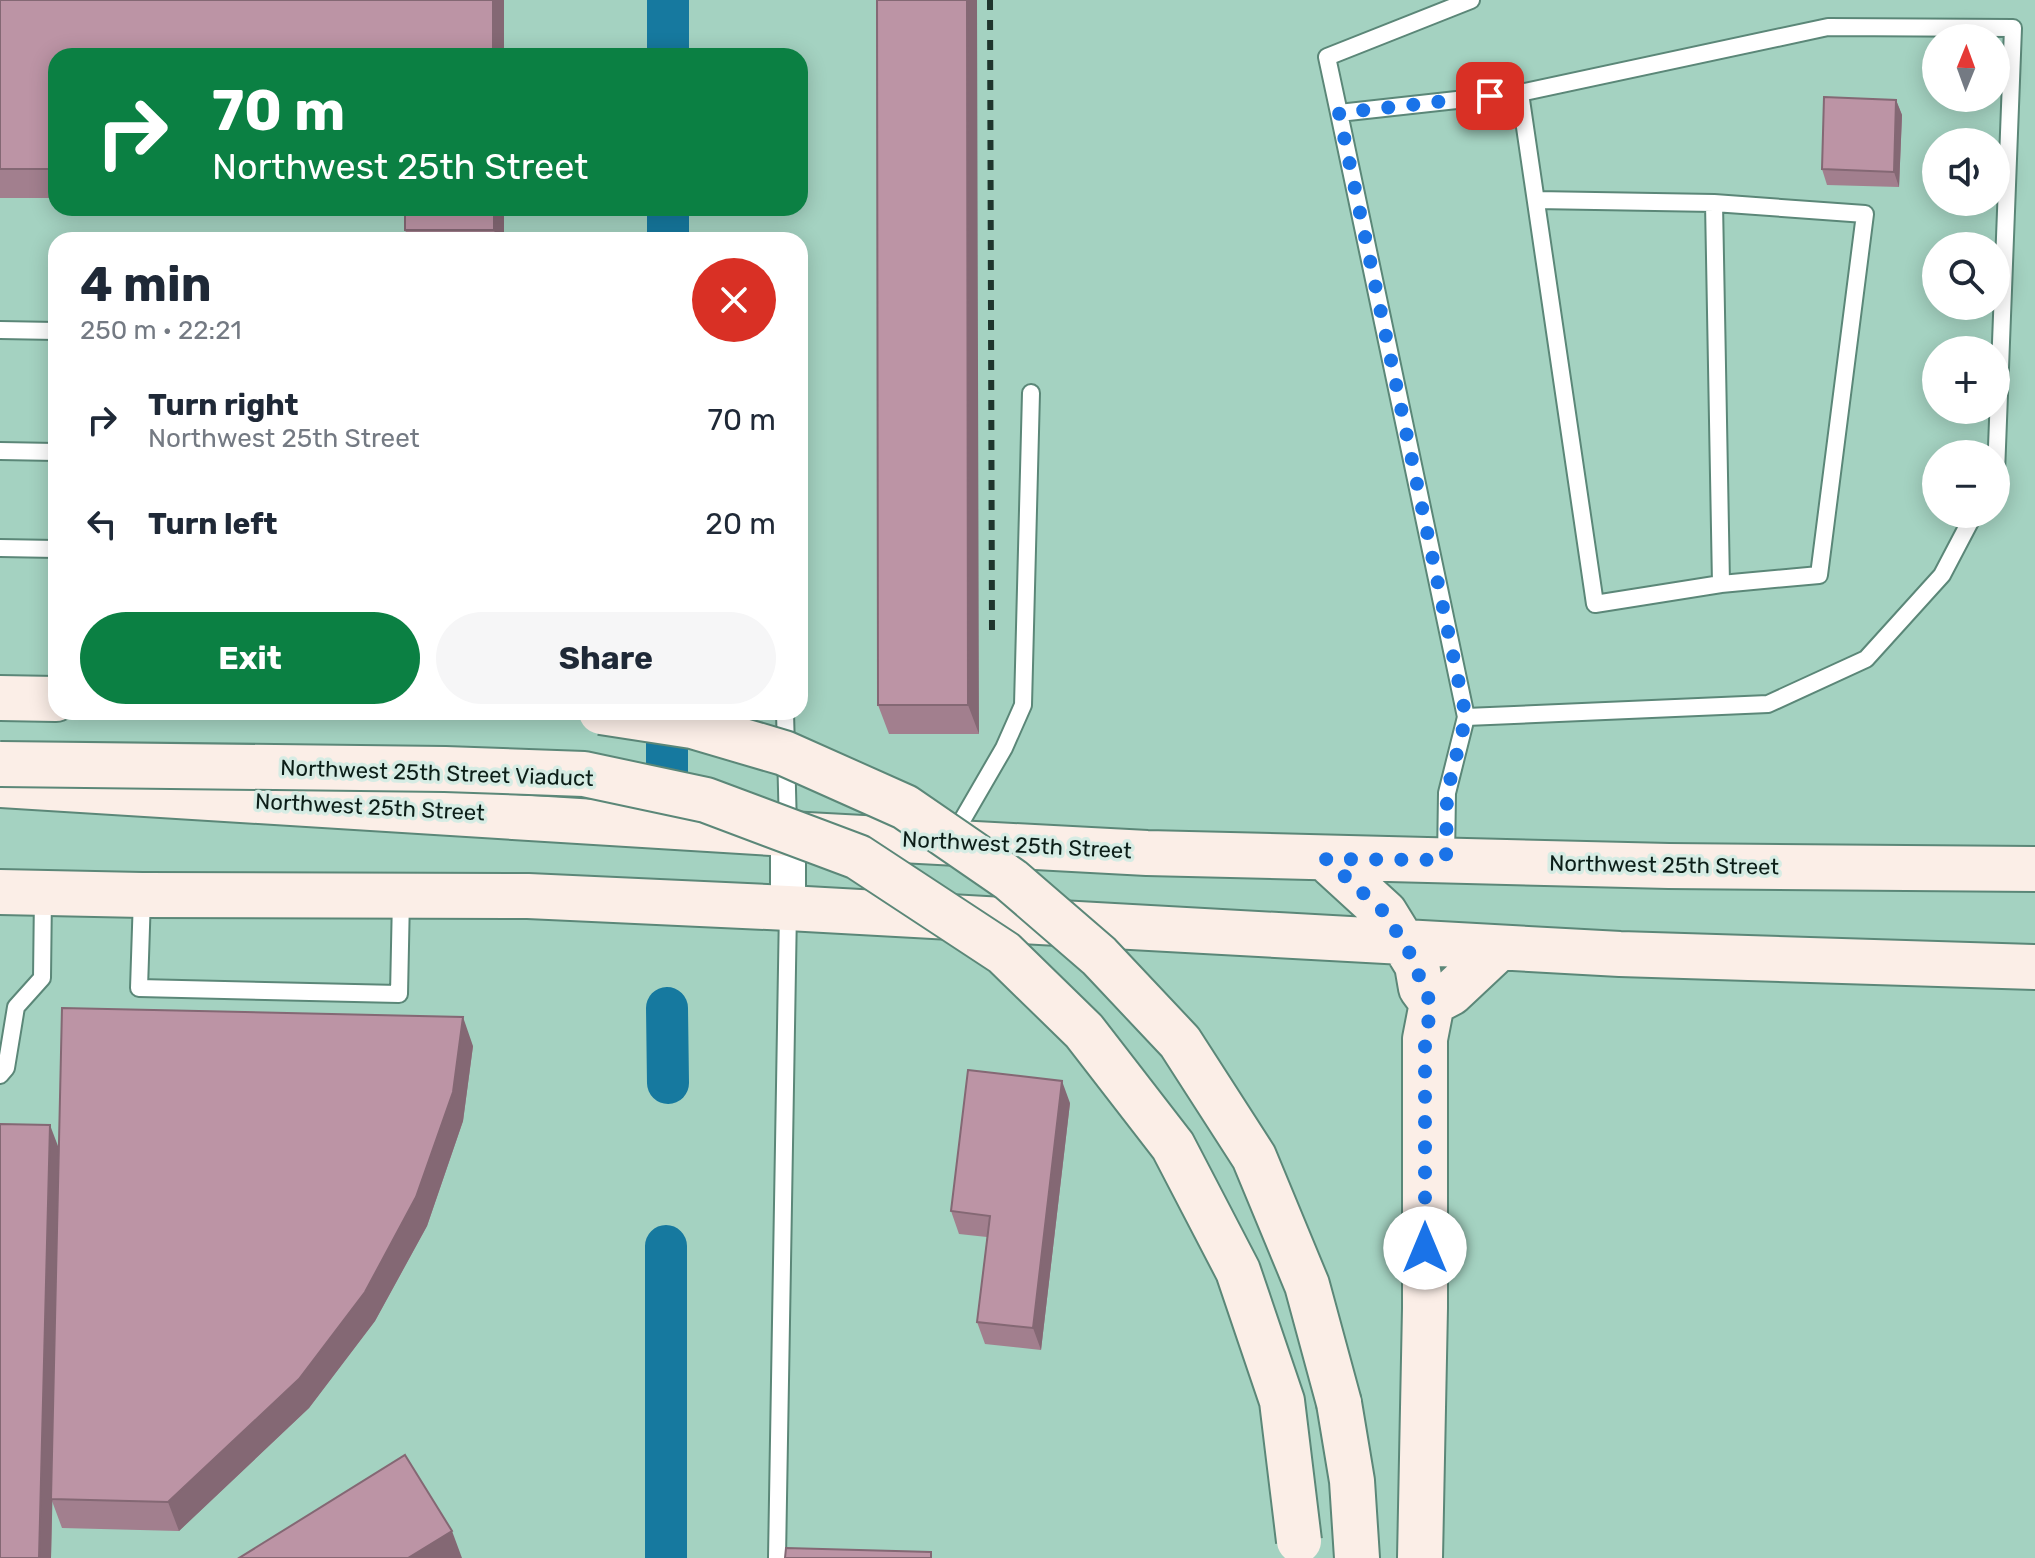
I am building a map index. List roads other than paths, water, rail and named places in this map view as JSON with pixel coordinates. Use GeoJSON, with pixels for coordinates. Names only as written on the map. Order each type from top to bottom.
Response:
{"type":"FeatureCollection","features":[{"type":"Feature","properties":{"kind":"street"},"geometry":{"type":"LineString","coordinates":[[0,698],[48,699]]}},
{"type":"Feature","properties":{"kind":"street"},"geometry":{"type":"LineString","coordinates":[[653,720],[692,726],[784,753],[905,807],[1011,880],[1099,956],[1180,1042],[1254,1157],[1307,1285],[1339,1403],[1352,1481],[1357,1558]]}},
{"type":"Feature","properties":{"kind":"street","name":"Northwest 25th Street Viaduct"},"geometry":{"type":"LineString","coordinates":[[0,764],[445,769],[584,774],[706,800],[858,857],[1004,953],[1084,1031],[1173,1146],[1238,1271],[1282,1401],[1299,1549]]}},
{"type":"Feature","properties":{"kind":"street","name":"Northwest 25th Street"},"geometry":{"type":"LineString","coordinates":[[0,785],[1147,853],[1326,859],[2035,869]]}},
{"type":"Feature","properties":{"kind":"street"},"geometry":{"type":"LineString","coordinates":[[788,834],[788,908]]}},
{"type":"Feature","properties":{"kind":"street"},"geometry":{"type":"LineString","coordinates":[[1326,859],[1385,913],[1417,965],[1421,988],[1432,1003],[1425,1039],[1425,1308],[1420,1558]]}},
{"type":"Feature","properties":{"kind":"street"},"geometry":{"type":"LineString","coordinates":[[0,892],[528,896],[1499,948],[2035,967]]}},
{"type":"Feature","properties":{"kind":"street"},"geometry":{"type":"LineString","coordinates":[[1432,1003],[1451,993],[1499,948]]}},
{"type":"Feature","properties":{"kind":"lane"},"geometry":{"type":"LineString","coordinates":[[1446,860],[1447,793],[1466,717],[1327,57],[1471,0]]}},
{"type":"Feature","properties":{"kind":"lane"},"geometry":{"type":"LineString","coordinates":[[1339,113],[1520,93],[1828,27],[2013,28],[1997,440]]}},
{"type":"Feature","properties":{"kind":"lane"},"geometry":{"type":"LineString","coordinates":[[1520,93],[1595,604],[1721,584],[1819,575],[1865,214],[1714,203],[1536,200]]}},
{"type":"Feature","properties":{"kind":"lane"},"geometry":{"type":"LineString","coordinates":[[1714,203],[1721,584]]}},
{"type":"Feature","properties":{"kind":"lane"},"geometry":{"type":"LineString","coordinates":[[0,330],[48,331]]}},
{"type":"Feature","properties":{"kind":"lane"},"geometry":{"type":"LineString","coordinates":[[950,841],[999,758],[1023,705],[1031,393]]}},
{"type":"Feature","properties":{"kind":"lane"},"geometry":{"type":"LineString","coordinates":[[0,451],[48,452]]}},
{"type":"Feature","properties":{"kind":"lane"},"geometry":{"type":"LineString","coordinates":[[1466,717],[1768,704],[1866,659],[1942,575],[1967,528]]}},
{"type":"Feature","properties":{"kind":"lane"},"geometry":{"type":"LineString","coordinates":[[0,548],[48,549]]}},
{"type":"Feature","properties":{"kind":"lane"},"geometry":{"type":"LineString","coordinates":[[785,720],[788,834]]}},
{"type":"Feature","properties":{"kind":"lane"},"geometry":{"type":"LineString","coordinates":[[0,1075],[6,1068],[8,1007],[42,978],[43,893]]}},
{"type":"Feature","properties":{"kind":"lane"},"geometry":{"type":"LineString","coordinates":[[142,895],[139,988],[399,994],[401,894]]}},
{"type":"Feature","properties":{"kind":"lane"},"geometry":{"type":"LineString","coordinates":[[777,1558],[788,908]]}},
{"type":"Feature","properties":{"kind":"waterway"},"geometry":{"type":"LineString","coordinates":[[668,0],[668,48]]}},
{"type":"Feature","properties":{"kind":"waterway"},"geometry":{"type":"LineString","coordinates":[[668,216],[668,232]]}},
{"type":"Feature","properties":{"kind":"waterway"},"geometry":{"type":"LineString","coordinates":[[667,720],[667,790]]}},
{"type":"Feature","properties":{"kind":"waterway"},"geometry":{"type":"LineString","coordinates":[[667,1008],[668,1083]]}},
{"type":"Feature","properties":{"kind":"waterway"},"geometry":{"type":"LineString","coordinates":[[666,1246],[666,1558]]}},
{"type":"Feature","properties":{"kind":"railway"},"geometry":{"type":"LineString","coordinates":[[990,0],[992,634]]}}]}
